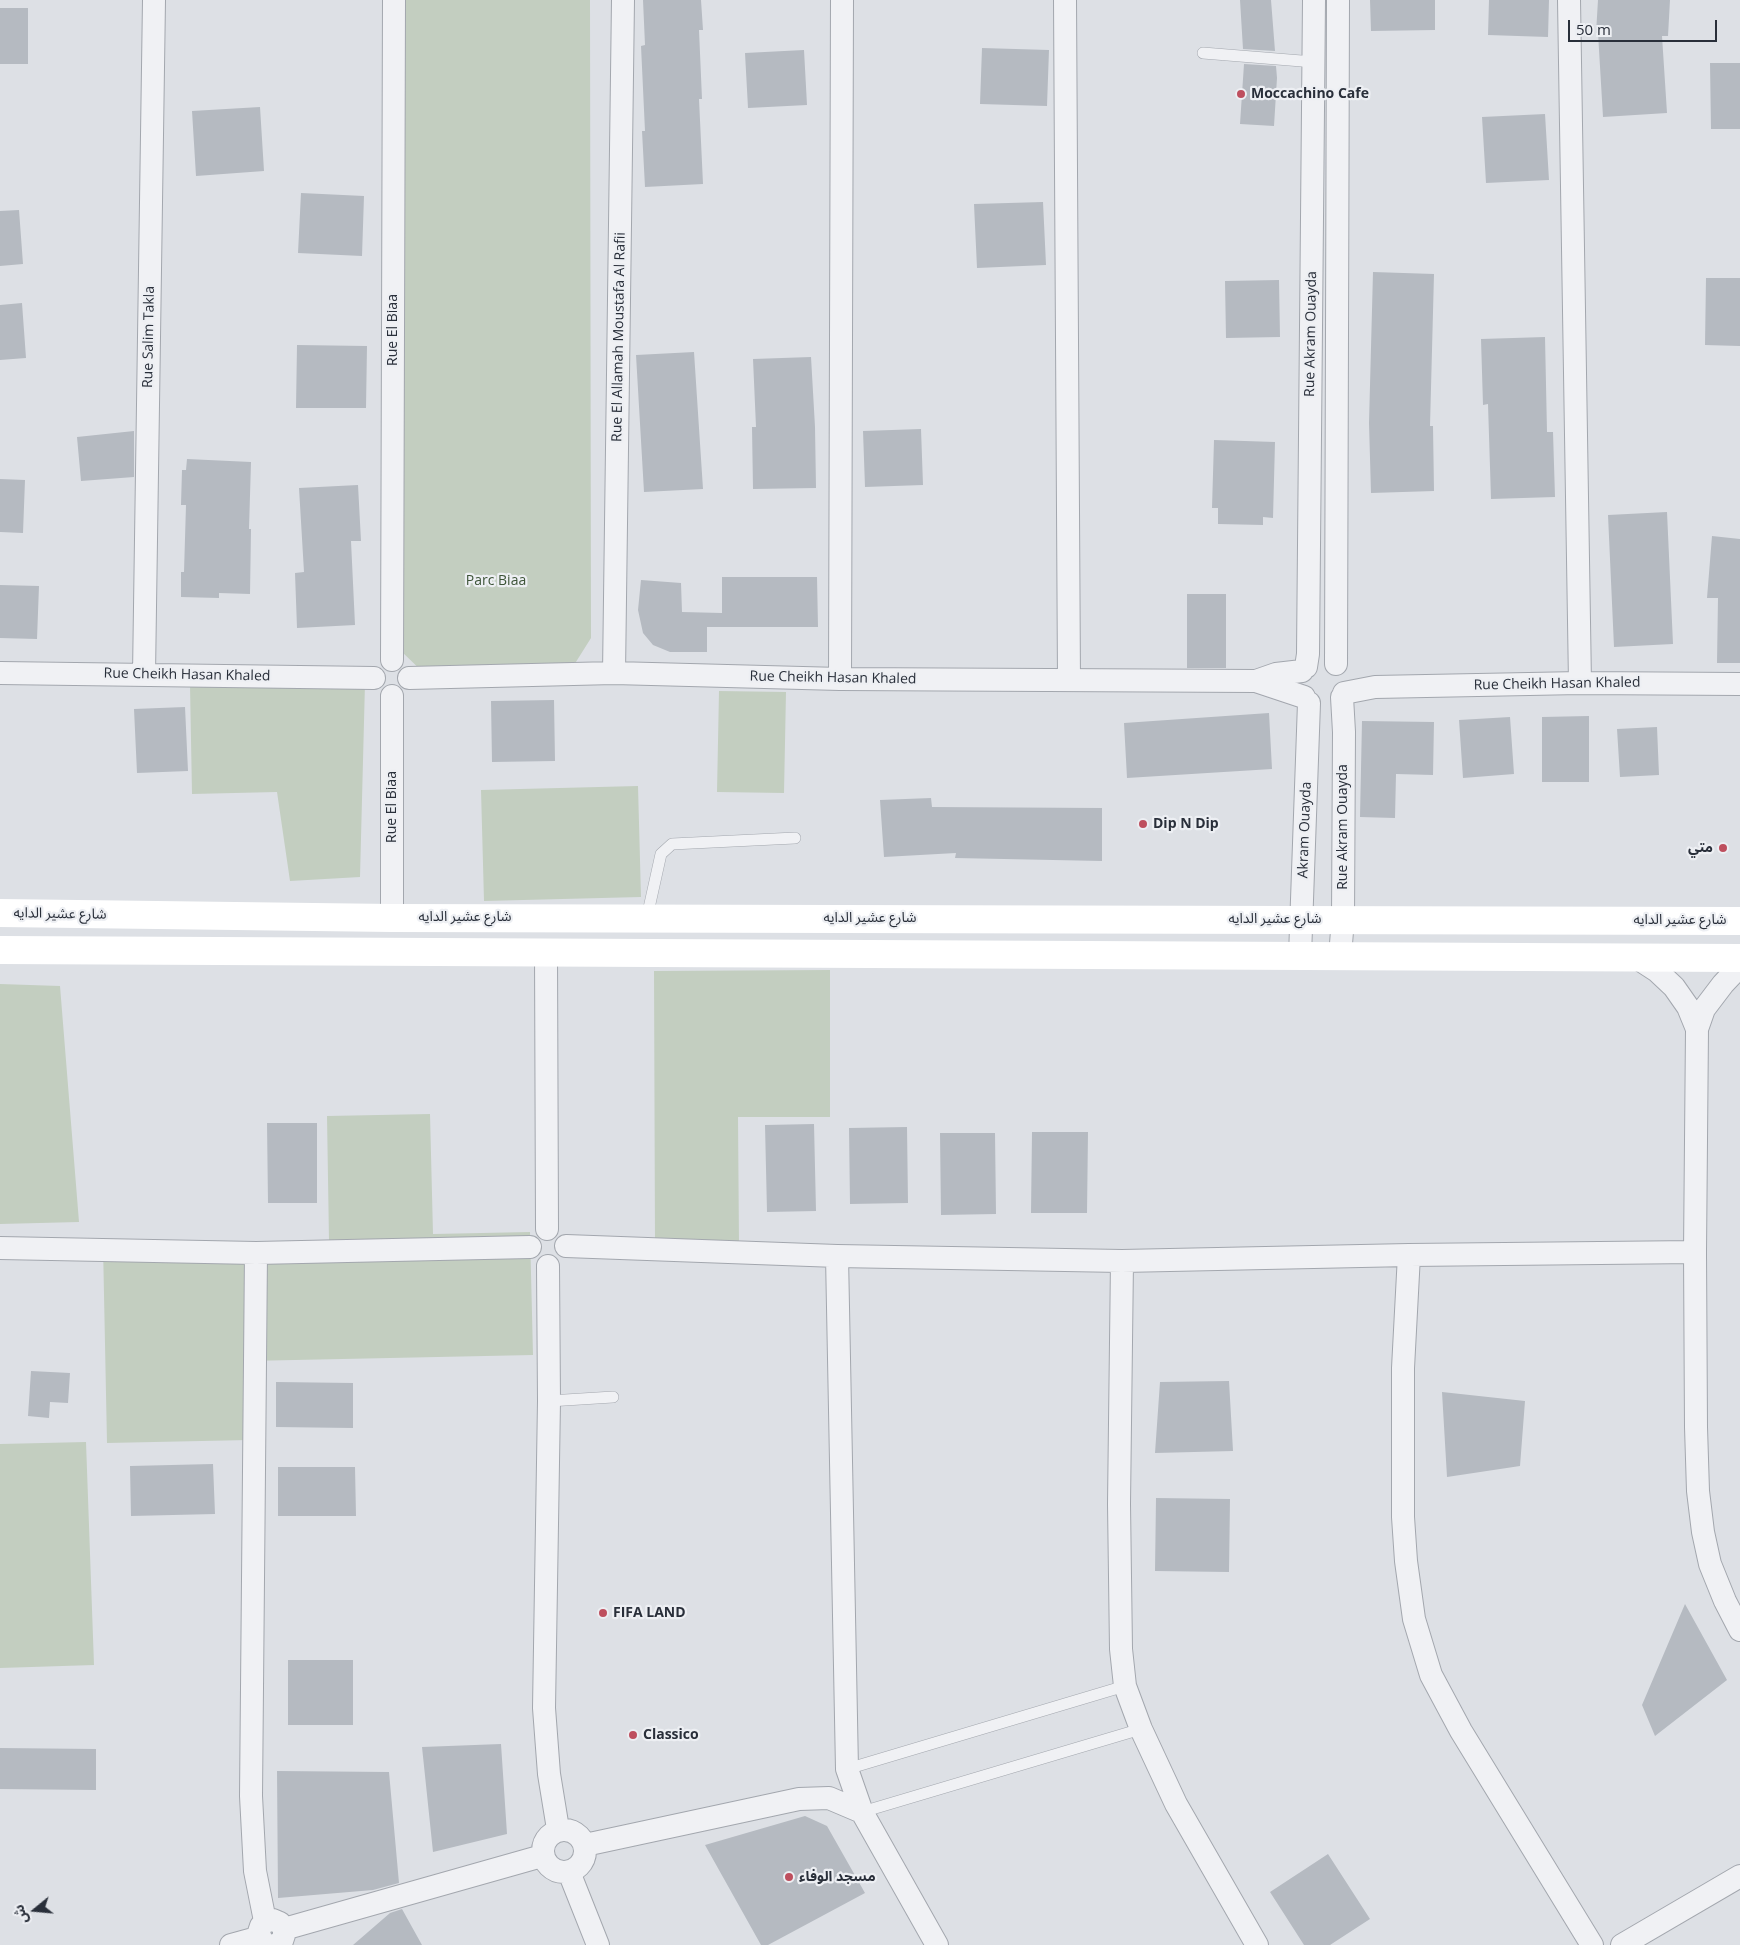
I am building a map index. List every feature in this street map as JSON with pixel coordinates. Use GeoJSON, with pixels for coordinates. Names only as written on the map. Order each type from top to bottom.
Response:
{"type":"FeatureCollection","features":[{"type":"Feature","properties":{"kind":"street","name":"Rue Salim Takla"},"geometry":{"type":"LineString","coordinates":[[144,674],[154,0]]}},
{"type":"Feature","properties":{"kind":"street","name":"Rue El Biaa"},"geometry":{"type":"LineString","coordinates":[[392,660],[394,0]]}},
{"type":"Feature","properties":{"kind":"street","name":"Rue El Allamah Moustafa Al Rafii"},"geometry":{"type":"LineString","coordinates":[[614,674],[623,0]]}},
{"type":"Feature","properties":{"kind":"street"},"geometry":{"type":"LineString","coordinates":[[840,679],[842,0]]}},
{"type":"Feature","properties":{"kind":"street"},"geometry":{"type":"LineString","coordinates":[[1065,0],[1069,680]]}},
{"type":"Feature","properties":{"kind":"street","name":"Rue Akram Ouayda"},"geometry":{"type":"LineString","coordinates":[[1304,669],[1308,654],[1314,0]]}},
{"type":"Feature","properties":{"kind":"street","name":"Rue Akram Ouayda"},"geometry":{"type":"LineString","coordinates":[[1338,0],[1339,667]]}},
{"type":"Feature","properties":{"kind":"street"},"geometry":{"type":"LineString","coordinates":[[1568,0],[1580,683]]}},
{"type":"Feature","properties":{"kind":"street"},"geometry":{"type":"LineString","coordinates":[[392,660],[401,663],[407,669],[410,678],[407,687],[401,694],[392,696],[383,694],[376,687],[374,678],[376,669],[383,663],[392,660]]}},
{"type":"Feature","properties":{"kind":"street"},"geometry":{"type":"LineString","coordinates":[[1320,660],[1329,661],[1339,667],[1346,686],[1342,695],[1329,706],[1320,706],[1306,700],[1300,689],[1299,680],[1304,669],[1312,662],[1320,660]]}},
{"type":"Feature","properties":{"kind":"street","name":"Rue Cheikh Hasan Khaled"},"geometry":{"type":"LineString","coordinates":[[1339,667],[1375,687]]}},
{"type":"Feature","properties":{"kind":"street","name":"Rue Cheikh Hasan Khaled"},"geometry":{"type":"LineString","coordinates":[[410,678],[614,674],[840,679],[1256,680],[1304,669]]}},
{"type":"Feature","properties":{"kind":"street","name":"Rue Cheikh Hasan Khaled"},"geometry":{"type":"LineString","coordinates":[[0,673],[374,678]]}},
{"type":"Feature","properties":{"kind":"street","name":"Rue Cheikh Hasan Khaled"},"geometry":{"type":"LineString","coordinates":[[1256,680],[1306,700]]}},
{"type":"Feature","properties":{"kind":"street","name":"Rue Cheikh Hasan Khaled"},"geometry":{"type":"LineString","coordinates":[[1342,695],[1375,687],[1580,683],[1740,684]]}},
{"type":"Feature","properties":{"kind":"street","name":"Rue Akram Ouayda"},"geometry":{"type":"LineString","coordinates":[[1340,956],[1343,919],[1344,732],[1342,695]]}},
{"type":"Feature","properties":{"kind":"street","name":"Rue El Biaa"},"geometry":{"type":"LineString","coordinates":[[392,696],[392,918]]}},
{"type":"Feature","properties":{"kind":"street","name":"Akram Ouayda"},"geometry":{"type":"LineString","coordinates":[[1300,956],[1306,700]]}},
{"type":"Feature","properties":{"kind":"street","name":"شارع عشير الدايه"},"geometry":{"type":"LineString","coordinates":[[0,913],[392,918],[647,917],[1740,921]]}},
{"type":"Feature","properties":{"kind":"street"},"geometry":{"type":"LineString","coordinates":[[0,950],[1740,958]]}},
{"type":"Feature","properties":{"kind":"street"},"geometry":{"type":"LineString","coordinates":[[546,952],[547,1229]]}},
{"type":"Feature","properties":{"kind":"street"},"geometry":{"type":"LineString","coordinates":[[1637,958],[1657,971],[1674,987],[1688,1007],[1697,1029]]}},
{"type":"Feature","properties":{"kind":"street"},"geometry":{"type":"LineString","coordinates":[[1740,966],[1704,1009],[1697,1029],[1695,1252],[1698,1491],[1710,1564],[1725,1601],[1740,1630]]}},
{"type":"Feature","properties":{"kind":"street"},"geometry":{"type":"LineString","coordinates":[[547,1229],[556,1231],[564,1239],[566,1246],[561,1261],[548,1266],[539,1264],[531,1256],[529,1244],[534,1234],[547,1229]]}},
{"type":"Feature","properties":{"kind":"street"},"geometry":{"type":"LineString","coordinates":[[566,1246],[837,1256],[1122,1261],[1408,1255],[1695,1252]]}},
{"type":"Feature","properties":{"kind":"street"},"geometry":{"type":"LineString","coordinates":[[0,1248],[256,1253],[530,1247]]}},
{"type":"Feature","properties":{"kind":"street"},"geometry":{"type":"LineString","coordinates":[[256,1253],[251,1796],[255,1871],[271,1936]]}},
{"type":"Feature","properties":{"kind":"street"},"geometry":{"type":"LineString","coordinates":[[1408,1255],[1403,1368],[1403,1517],[1406,1561],[1414,1618],[1431,1675],[1460,1731],[1592,1945]]}},
{"type":"Feature","properties":{"kind":"street"},"geometry":{"type":"LineString","coordinates":[[837,1256],[847,1769],[862,1812],[937,1945]]}},
{"type":"Feature","properties":{"kind":"street"},"geometry":{"type":"LineString","coordinates":[[1122,1261],[1119,1504],[1122,1649],[1125,1686],[1141,1729],[1176,1804],[1257,1945]]}},
{"type":"Feature","properties":{"kind":"street"},"geometry":{"type":"LineString","coordinates":[[548,1266],[549,1401],[544,1708],[549,1774],[558,1830]]}},
{"type":"Feature","properties":{"kind":"street"},"geometry":{"type":"LineString","coordinates":[[829,1798],[847,1769]]}},
{"type":"Feature","properties":{"kind":"street"},"geometry":{"type":"LineString","coordinates":[[585,1846],[799,1799],[829,1798],[862,1812]]}},
{"type":"Feature","properties":{"kind":"street"},"geometry":{"type":"LineString","coordinates":[[558,1830],[570,1830],[579,1836],[585,1846],[585,1857],[579,1867],[569,1872],[558,1872],[548,1866],[542,1856],[542,1845],[548,1835],[558,1830]]}},
{"type":"Feature","properties":{"kind":"street"},"geometry":{"type":"LineString","coordinates":[[231,1945],[271,1936],[542,1856]]}},
{"type":"Feature","properties":{"kind":"street"},"geometry":{"type":"LineString","coordinates":[[569,1872],[598,1945]]}},
{"type":"Feature","properties":{"kind":"street"},"geometry":{"type":"LineString","coordinates":[[1622,1945],[1740,1876]]}},
{"type":"Feature","properties":{"kind":"lane"},"geometry":{"type":"LineString","coordinates":[[1203,53],[1314,62]]}},
{"type":"Feature","properties":{"kind":"lane"},"geometry":{"type":"LineString","coordinates":[[647,917],[661,854],[672,844],[795,838]]}},
{"type":"Feature","properties":{"kind":"lane"},"geometry":{"type":"LineString","coordinates":[[549,1401],[613,1397]]}},
{"type":"Feature","properties":{"kind":"lane"},"geometry":{"type":"LineString","coordinates":[[847,1769],[1125,1686]]}},
{"type":"Feature","properties":{"kind":"lane"},"geometry":{"type":"LineString","coordinates":[[862,1812],[1141,1729]]}},
{"type":"Feature","properties":{"kind":"green space","name":"Parc Biaa"},"geometry":{"type":"Polygon","coordinates":[[[404,0],[590,0],[591,638],[569,673],[430,679],[400,650],[404,0]]]}},
{"type":"Feature","properties":{"kind":"green space"},"geometry":{"type":"Polygon","coordinates":[[[365,683],[360,877],[290,881],[277,792],[192,794],[190,685],[365,683]]]}},
{"type":"Feature","properties":{"kind":"green space"},"geometry":{"type":"Polygon","coordinates":[[[719,691],[786,692],[784,793],[717,792],[719,691]]]}},
{"type":"Feature","properties":{"kind":"green space"},"geometry":{"type":"Polygon","coordinates":[[[638,786],[641,897],[484,901],[481,790],[638,786]]]}},
{"type":"Feature","properties":{"kind":"green space"},"geometry":{"type":"Polygon","coordinates":[[[830,970],[830,1117],[738,1117],[739,1245],[655,1245],[654,971],[830,970]]]}},
{"type":"Feature","properties":{"kind":"green space"},"geometry":{"type":"Polygon","coordinates":[[[0,984],[60,986],[79,1222],[0,1224],[0,984]]]}},
{"type":"Feature","properties":{"kind":"green space"},"geometry":{"type":"Polygon","coordinates":[[[430,1114],[433,1234],[530,1232],[533,1355],[247,1361],[249,1440],[107,1443],[103,1245],[329,1241],[327,1116],[430,1114]]]}},
{"type":"Feature","properties":{"kind":"green space"},"geometry":{"type":"Polygon","coordinates":[[[86,1442],[94,1665],[0,1668],[0,1444],[86,1442]]]}},
{"type":"Feature","properties":{"kind":"building"},"geometry":{"type":"Polygon","coordinates":[[[643,0],[701,0],[703,30],[699,30],[702,99],[699,99],[703,184],[645,187],[642,131],[645,131],[641,46],[645,45],[643,0]]]}},
{"type":"Feature","properties":{"kind":"building"},"geometry":{"type":"Polygon","coordinates":[[[1240,0],[1271,0],[1275,51],[1243,49],[1240,0]]]}},
{"type":"Feature","properties":{"kind":"building"},"geometry":{"type":"Polygon","coordinates":[[[1370,0],[1435,0],[1435,30],[1371,31],[1370,0]]]}},
{"type":"Feature","properties":{"kind":"building"},"geometry":{"type":"Polygon","coordinates":[[[1489,0],[1549,0],[1548,37],[1488,35],[1489,0]]]}},
{"type":"Feature","properties":{"kind":"building"},"geometry":{"type":"Polygon","coordinates":[[[1598,0],[1670,0],[1668,36],[1662,36],[1667,113],[1603,117],[1598,33],[1596,33],[1598,0]]]}},
{"type":"Feature","properties":{"kind":"building"},"geometry":{"type":"Polygon","coordinates":[[[0,8],[28,8],[28,64],[0,64],[0,8]]]}},
{"type":"Feature","properties":{"kind":"building"},"geometry":{"type":"Polygon","coordinates":[[[982,48],[1049,50],[1047,106],[980,104],[982,48]]]}},
{"type":"Feature","properties":{"kind":"building"},"geometry":{"type":"Polygon","coordinates":[[[804,50],[807,105],[748,108],[745,53],[804,50]]]}},
{"type":"Feature","properties":{"kind":"building"},"geometry":{"type":"Polygon","coordinates":[[[1710,63],[1740,63],[1740,129],[1711,129],[1710,63]]]}},
{"type":"Feature","properties":{"kind":"building"},"geometry":{"type":"Polygon","coordinates":[[[1244,64],[1276,66],[1274,126],[1240,124],[1244,64]]]}},
{"type":"Feature","properties":{"kind":"building"},"geometry":{"type":"Polygon","coordinates":[[[260,107],[264,171],[196,176],[192,111],[260,107]]]}},
{"type":"Feature","properties":{"kind":"building"},"geometry":{"type":"Polygon","coordinates":[[[1545,114],[1549,180],[1486,183],[1482,117],[1545,114]]]}},
{"type":"Feature","properties":{"kind":"building"},"geometry":{"type":"Polygon","coordinates":[[[301,193],[364,196],[362,256],[298,253],[301,193]]]}},
{"type":"Feature","properties":{"kind":"building"},"geometry":{"type":"Polygon","coordinates":[[[1043,202],[1046,265],[977,268],[974,204],[1043,202]]]}},
{"type":"Feature","properties":{"kind":"building"},"geometry":{"type":"Polygon","coordinates":[[[19,210],[23,264],[0,266],[0,211],[19,210]]]}},
{"type":"Feature","properties":{"kind":"building"},"geometry":{"type":"Polygon","coordinates":[[[1373,272],[1434,274],[1430,426],[1433,426],[1434,491],[1371,493],[1369,423],[1373,272]]]}},
{"type":"Feature","properties":{"kind":"building"},"geometry":{"type":"Polygon","coordinates":[[[1706,278],[1740,278],[1740,346],[1705,345],[1706,278]]]}},
{"type":"Feature","properties":{"kind":"building"},"geometry":{"type":"Polygon","coordinates":[[[1279,280],[1280,337],[1226,338],[1225,281],[1279,280]]]}},
{"type":"Feature","properties":{"kind":"building"},"geometry":{"type":"Polygon","coordinates":[[[22,303],[26,358],[0,360],[0,305],[22,303]]]}},
{"type":"Feature","properties":{"kind":"building"},"geometry":{"type":"Polygon","coordinates":[[[1545,337],[1547,432],[1553,432],[1555,497],[1491,499],[1488,404],[1483,405],[1481,339],[1545,337]]]}},
{"type":"Feature","properties":{"kind":"building"},"geometry":{"type":"Polygon","coordinates":[[[297,345],[367,346],[366,408],[296,408],[297,345]]]}},
{"type":"Feature","properties":{"kind":"building"},"geometry":{"type":"Polygon","coordinates":[[[694,352],[703,489],[644,492],[636,355],[694,352]]]}},
{"type":"Feature","properties":{"kind":"building"},"geometry":{"type":"Polygon","coordinates":[[[811,357],[816,488],[753,489],[752,427],[756,427],[753,359],[811,357]]]}},
{"type":"Feature","properties":{"kind":"building"},"geometry":{"type":"Polygon","coordinates":[[[921,429],[923,485],[865,487],[863,431],[921,429]]]}},
{"type":"Feature","properties":{"kind":"building"},"geometry":{"type":"Polygon","coordinates":[[[134,431],[134,477],[81,481],[77,437],[134,431]]]}},
{"type":"Feature","properties":{"kind":"building"},"geometry":{"type":"Polygon","coordinates":[[[1214,440],[1275,442],[1273,518],[1263,517],[1263,525],[1218,524],[1218,508],[1212,508],[1214,440]]]}},
{"type":"Feature","properties":{"kind":"building"},"geometry":{"type":"Polygon","coordinates":[[[187,459],[251,462],[250,594],[219,593],[219,598],[181,597],[181,572],[184,572],[186,505],[181,505],[182,470],[186,470],[187,459]]]}},
{"type":"Feature","properties":{"kind":"building"},"geometry":{"type":"Polygon","coordinates":[[[0,479],[25,480],[23,533],[0,532],[0,479]]]}},
{"type":"Feature","properties":{"kind":"building"},"geometry":{"type":"Polygon","coordinates":[[[358,485],[361,541],[351,541],[355,625],[297,628],[295,573],[304,572],[299,488],[358,485]]]}},
{"type":"Feature","properties":{"kind":"building"},"geometry":{"type":"Polygon","coordinates":[[[1667,512],[1673,644],[1614,647],[1608,515],[1667,512]]]}},
{"type":"Feature","properties":{"kind":"building"},"geometry":{"type":"Polygon","coordinates":[[[1712,536],[1740,539],[1740,663],[1717,663],[1718,598],[1707,598],[1712,536]]]}},
{"type":"Feature","properties":{"kind":"building"},"geometry":{"type":"Polygon","coordinates":[[[722,577],[817,577],[818,627],[707,627],[707,652],[670,652],[653,645],[643,633],[638,610],[641,580],[681,583],[682,612],[722,613],[722,577]]]}},
{"type":"Feature","properties":{"kind":"building"},"geometry":{"type":"Polygon","coordinates":[[[0,585],[39,586],[37,639],[0,638],[0,585]]]}},
{"type":"Feature","properties":{"kind":"building"},"geometry":{"type":"Polygon","coordinates":[[[1187,594],[1226,594],[1226,668],[1187,668],[1187,594]]]}},
{"type":"Feature","properties":{"kind":"building"},"geometry":{"type":"Polygon","coordinates":[[[554,700],[555,761],[492,762],[491,701],[554,700]]]}},
{"type":"Feature","properties":{"kind":"building"},"geometry":{"type":"Polygon","coordinates":[[[185,707],[188,771],[137,773],[134,709],[185,707]]]}},
{"type":"Feature","properties":{"kind":"building"},"geometry":{"type":"Polygon","coordinates":[[[1269,713],[1272,769],[1127,778],[1124,723],[1269,713]]]}},
{"type":"Feature","properties":{"kind":"building"},"geometry":{"type":"Polygon","coordinates":[[[1589,716],[1589,782],[1542,782],[1542,717],[1589,716]]]}},
{"type":"Feature","properties":{"kind":"building"},"geometry":{"type":"Polygon","coordinates":[[[1510,717],[1514,774],[1463,778],[1459,720],[1510,717]]]}},
{"type":"Feature","properties":{"kind":"building"},"geometry":{"type":"Polygon","coordinates":[[[1362,721],[1434,722],[1433,775],[1396,774],[1395,818],[1360,817],[1362,721]]]}},
{"type":"Feature","properties":{"kind":"building"},"geometry":{"type":"Polygon","coordinates":[[[1657,727],[1659,775],[1620,777],[1617,729],[1657,727]]]}},
{"type":"Feature","properties":{"kind":"building"},"geometry":{"type":"Polygon","coordinates":[[[931,798],[932,807],[1102,808],[1102,861],[955,858],[956,853],[884,857],[880,800],[931,798]]]}},
{"type":"Feature","properties":{"kind":"building"},"geometry":{"type":"Polygon","coordinates":[[[267,1123],[317,1123],[317,1203],[268,1203],[267,1123]]]}},
{"type":"Feature","properties":{"kind":"building"},"geometry":{"type":"Polygon","coordinates":[[[814,1124],[816,1211],[767,1212],[765,1125],[814,1124]]]}},
{"type":"Feature","properties":{"kind":"building"},"geometry":{"type":"Polygon","coordinates":[[[907,1127],[908,1203],[850,1204],[849,1128],[907,1127]]]}},
{"type":"Feature","properties":{"kind":"building"},"geometry":{"type":"Polygon","coordinates":[[[1032,1132],[1088,1132],[1087,1213],[1031,1213],[1032,1132]]]}},
{"type":"Feature","properties":{"kind":"building"},"geometry":{"type":"Polygon","coordinates":[[[940,1133],[995,1133],[996,1214],[941,1215],[940,1133]]]}},
{"type":"Feature","properties":{"kind":"building"},"geometry":{"type":"Polygon","coordinates":[[[31,1371],[70,1373],[68,1403],[50,1402],[49,1418],[28,1416],[31,1371]]]}},
{"type":"Feature","properties":{"kind":"building"},"geometry":{"type":"Polygon","coordinates":[[[1229,1381],[1233,1451],[1155,1453],[1160,1382],[1229,1381]]]}},
{"type":"Feature","properties":{"kind":"building"},"geometry":{"type":"Polygon","coordinates":[[[276,1382],[353,1383],[353,1428],[276,1427],[276,1382]]]}},
{"type":"Feature","properties":{"kind":"building"},"geometry":{"type":"Polygon","coordinates":[[[1442,1392],[1525,1401],[1520,1466],[1447,1477],[1442,1392]]]}},
{"type":"Feature","properties":{"kind":"building"},"geometry":{"type":"Polygon","coordinates":[[[213,1464],[215,1514],[131,1516],[130,1466],[213,1464]]]}},
{"type":"Feature","properties":{"kind":"building"},"geometry":{"type":"Polygon","coordinates":[[[278,1467],[355,1467],[356,1516],[278,1516],[278,1467]]]}},
{"type":"Feature","properties":{"kind":"building"},"geometry":{"type":"Polygon","coordinates":[[[1156,1498],[1230,1499],[1229,1572],[1155,1571],[1156,1498]]]}},
{"type":"Feature","properties":{"kind":"building"},"geometry":{"type":"Polygon","coordinates":[[[1685,1604],[1727,1680],[1655,1736],[1642,1705],[1685,1604]]]}},
{"type":"Feature","properties":{"kind":"building"},"geometry":{"type":"Polygon","coordinates":[[[288,1660],[353,1660],[353,1725],[288,1725],[288,1660]]]}},
{"type":"Feature","properties":{"kind":"building"},"geometry":{"type":"Polygon","coordinates":[[[501,1744],[507,1834],[433,1852],[422,1747],[501,1744]]]}},
{"type":"Feature","properties":{"kind":"building"},"geometry":{"type":"Polygon","coordinates":[[[0,1748],[96,1749],[96,1790],[0,1789],[0,1748]]]}},
{"type":"Feature","properties":{"kind":"building"},"geometry":{"type":"Polygon","coordinates":[[[277,1771],[389,1772],[399,1883],[373,1890],[278,1898],[277,1771]]]}},
{"type":"Feature","properties":{"kind":"building","name":"مسجد الوفاء"},"geometry":{"type":"Polygon","coordinates":[[[805,1816],[827,1826],[865,1893],[768,1945],[761,1945],[705,1845],[805,1816]]]}},
{"type":"Feature","properties":{"kind":"building"},"geometry":{"type":"Polygon","coordinates":[[[1328,1854],[1370,1919],[1330,1945],[1304,1945],[1270,1892],[1328,1854]]]}},
{"type":"Feature","properties":{"kind":"building"},"geometry":{"type":"Polygon","coordinates":[[[402,1909],[422,1945],[353,1945],[390,1913],[402,1909]]]}},
{"type":"Feature","properties":{"kind":"place","name":"Moccachino Cafe"},"geometry":{"type":"Point","coordinates":[1241,94]}},
{"type":"Feature","properties":{"kind":"place","name":"Dip N Dip"},"geometry":{"type":"Point","coordinates":[1143,824]}},
{"type":"Feature","properties":{"kind":"place","name":"متي"},"geometry":{"type":"Point","coordinates":[1723,848]}},
{"type":"Feature","properties":{"kind":"place","name":"FIFA LAND"},"geometry":{"type":"Point","coordinates":[603,1613]}},
{"type":"Feature","properties":{"kind":"place","name":"Classico"},"geometry":{"type":"Point","coordinates":[633,1735]}},
{"type":"Feature","properties":{"kind":"place","name":"مسجد الوفاء"},"geometry":{"type":"Point","coordinates":[789,1877]}}]}
